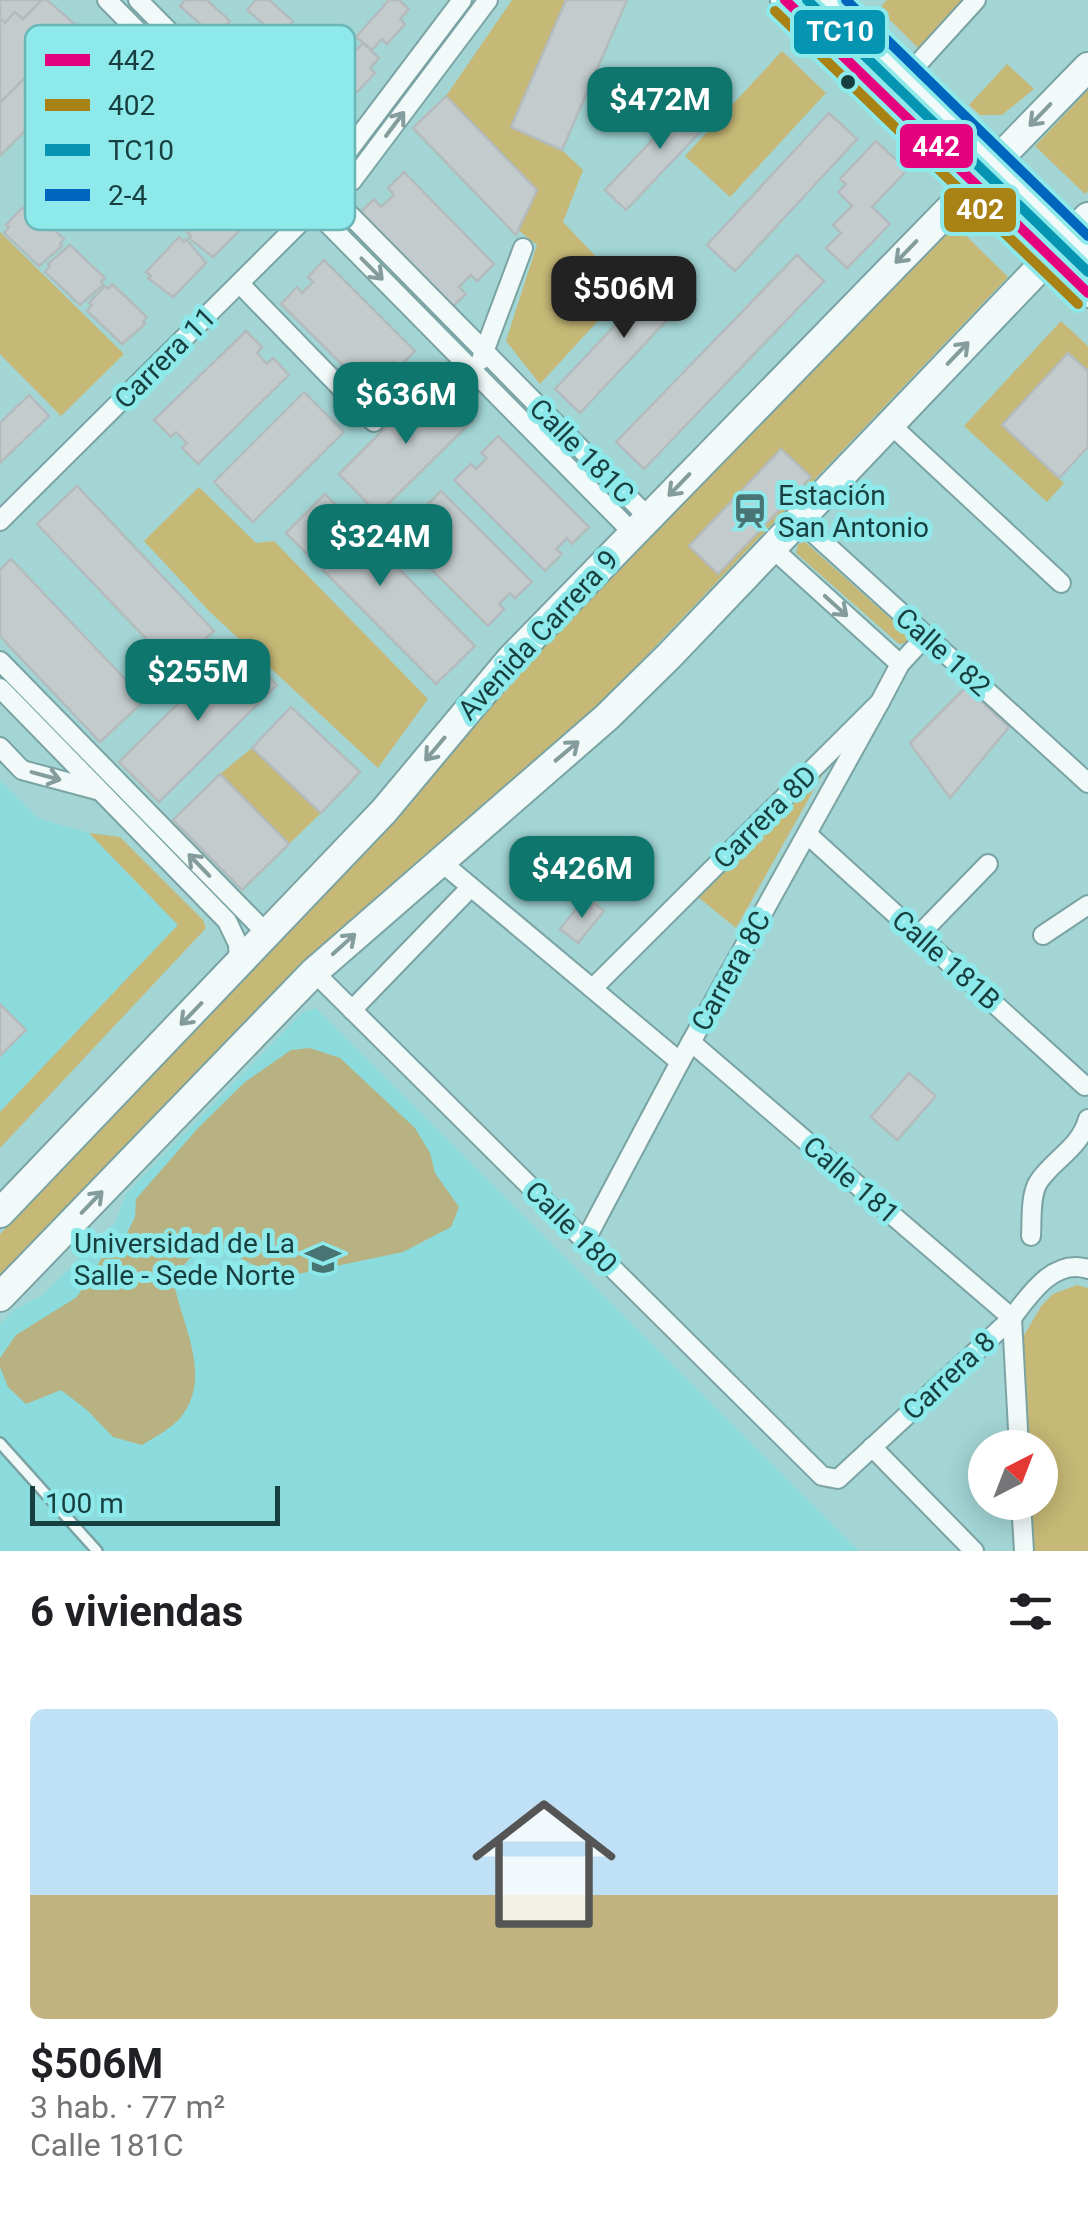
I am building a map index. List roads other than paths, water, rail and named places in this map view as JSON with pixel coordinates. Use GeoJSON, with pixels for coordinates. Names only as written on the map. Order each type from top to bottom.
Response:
{"type":"FeatureCollection","features":[{"type":"Feature","properties":{"kind":"main road"},"geometry":{"type":"LineString","coordinates":[[785,0],[1069,250],[1088,293]]}},
{"type":"Feature","properties":{"kind":"main road"},"geometry":{"type":"LineString","coordinates":[[830,2],[904,78],[984,173]]}},
{"type":"Feature","properties":{"kind":"main road","name":"Avenida Carrera 9"},"geometry":{"type":"LineString","coordinates":[[0,1213],[384,811],[511,659],[1088,67]]}},
{"type":"Feature","properties":{"kind":"main road"},"geometry":{"type":"LineString","coordinates":[[0,1297],[314,972],[607,716],[890,424],[1069,250],[1088,216]]}},
{"type":"Feature","properties":{"kind":"street","name":"Calle 181C"},"geometry":{"type":"LineString","coordinates":[[107,0],[132,25]]}},
{"type":"Feature","properties":{"kind":"street","name":"Calle 181C"},"geometry":{"type":"LineString","coordinates":[[138,0],[163,25]]}},
{"type":"Feature","properties":{"kind":"street","name":"Carrera 11"},"geometry":{"type":"LineString","coordinates":[[355,142],[462,0]]}},
{"type":"Feature","properties":{"kind":"street","name":"Carrera 11"},"geometry":{"type":"LineString","coordinates":[[355,177],[488,0]]}},
{"type":"Feature","properties":{"kind":"street"},"geometry":{"type":"LineString","coordinates":[[904,78],[976,0]]}},
{"type":"Feature","properties":{"kind":"street","name":"Calle 181C"},"geometry":{"type":"LineString","coordinates":[[355,220],[484,351],[640,525]]}},
{"type":"Feature","properties":{"kind":"street","name":"Carrera 11"},"geometry":{"type":"LineString","coordinates":[[0,520],[295,230]]}},
{"type":"Feature","properties":{"kind":"street","name":"Calle 181C"},"geometry":{"type":"LineString","coordinates":[[334,230],[476,373],[640,525]]}},
{"type":"Feature","properties":{"kind":"street"},"geometry":{"type":"LineString","coordinates":[[476,373],[523,248]]}},
{"type":"Feature","properties":{"kind":"street"},"geometry":{"type":"LineString","coordinates":[[240,284],[374,422]]}},
{"type":"Feature","properties":{"kind":"street"},"geometry":{"type":"LineString","coordinates":[[890,424],[1061,583]]}},
{"type":"Feature","properties":{"kind":"street","name":"Calle 182"},"geometry":{"type":"LineString","coordinates":[[799,520],[1088,783]]}},
{"type":"Feature","properties":{"kind":"street","name":"Calle 182"},"geometry":{"type":"LineString","coordinates":[[772,548],[900,664]]}},
{"type":"Feature","properties":{"kind":"street","name":"Carrera 8D"},"geometry":{"type":"LineString","coordinates":[[593,988],[880,702],[900,664],[925,636]]}},
{"type":"Feature","properties":{"kind":"street"},"geometry":{"type":"LineString","coordinates":[[0,661],[267,934]]}},
{"type":"Feature","properties":{"kind":"street"},"geometry":{"type":"LineString","coordinates":[[0,688],[228,921],[238,944],[239,963]]}},
{"type":"Feature","properties":{"kind":"street","name":"Carrera 8C"},"geometry":{"type":"LineString","coordinates":[[585,1242],[880,702]]}},
{"type":"Feature","properties":{"kind":"street"},"geometry":{"type":"LineString","coordinates":[[0,747],[22,770],[100,790]]}},
{"type":"Feature","properties":{"kind":"street","name":"Calle 181B"},"geometry":{"type":"LineString","coordinates":[[807,834],[1086,1084]]}},
{"type":"Feature","properties":{"kind":"street"},"geometry":{"type":"LineString","coordinates":[[440,860],[680,1062]]}},
{"type":"Feature","properties":{"kind":"street"},"geometry":{"type":"LineString","coordinates":[[919,934],[988,864]]}},
{"type":"Feature","properties":{"kind":"street"},"geometry":{"type":"LineString","coordinates":[[352,1010],[471,887]]}},
{"type":"Feature","properties":{"kind":"street"},"geometry":{"type":"LineString","coordinates":[[1043,935],[1088,904]]}},
{"type":"Feature","properties":{"kind":"street","name":"Calle 180"},"geometry":{"type":"LineString","coordinates":[[314,972],[830,1480]]}},
{"type":"Feature","properties":{"kind":"street","name":"Calle 181"},"geometry":{"type":"LineString","coordinates":[[691,1042],[1012,1318]]}},
{"type":"Feature","properties":{"kind":"street"},"geometry":{"type":"LineString","coordinates":[[1032,1236],[1034,1192],[1039,1181],[1085,1130],[1086,1084]]}},
{"type":"Feature","properties":{"kind":"street","name":"Carrera 8"},"geometry":{"type":"LineString","coordinates":[[830,1480],[838,1479],[1012,1318],[1029,1296],[1064,1268],[1073,1265],[1088,1269]]}},
{"type":"Feature","properties":{"kind":"street"},"geometry":{"type":"LineString","coordinates":[[1012,1318],[1017,1430]]}},
{"type":"Feature","properties":{"kind":"street"},"geometry":{"type":"LineString","coordinates":[[872,1447],[974,1551]]}},
{"type":"Feature","properties":{"kind":"street"},"geometry":{"type":"LineString","coordinates":[[1022,1520],[1024,1551]]}},
{"type":"Feature","properties":{"kind":"lane"},"geometry":{"type":"LineString","coordinates":[[0,1442],[97,1551]]}},
{"type":"Feature","properties":{"kind":"place","name":"Estación San Antonio"},"geometry":{"type":"Point","coordinates":[750,511]}},
{"type":"Feature","properties":{"kind":"place","name":"Universidad de La Salle - Sede Norte"},"geometry":{"type":"Point","coordinates":[323,1259]}}]}
